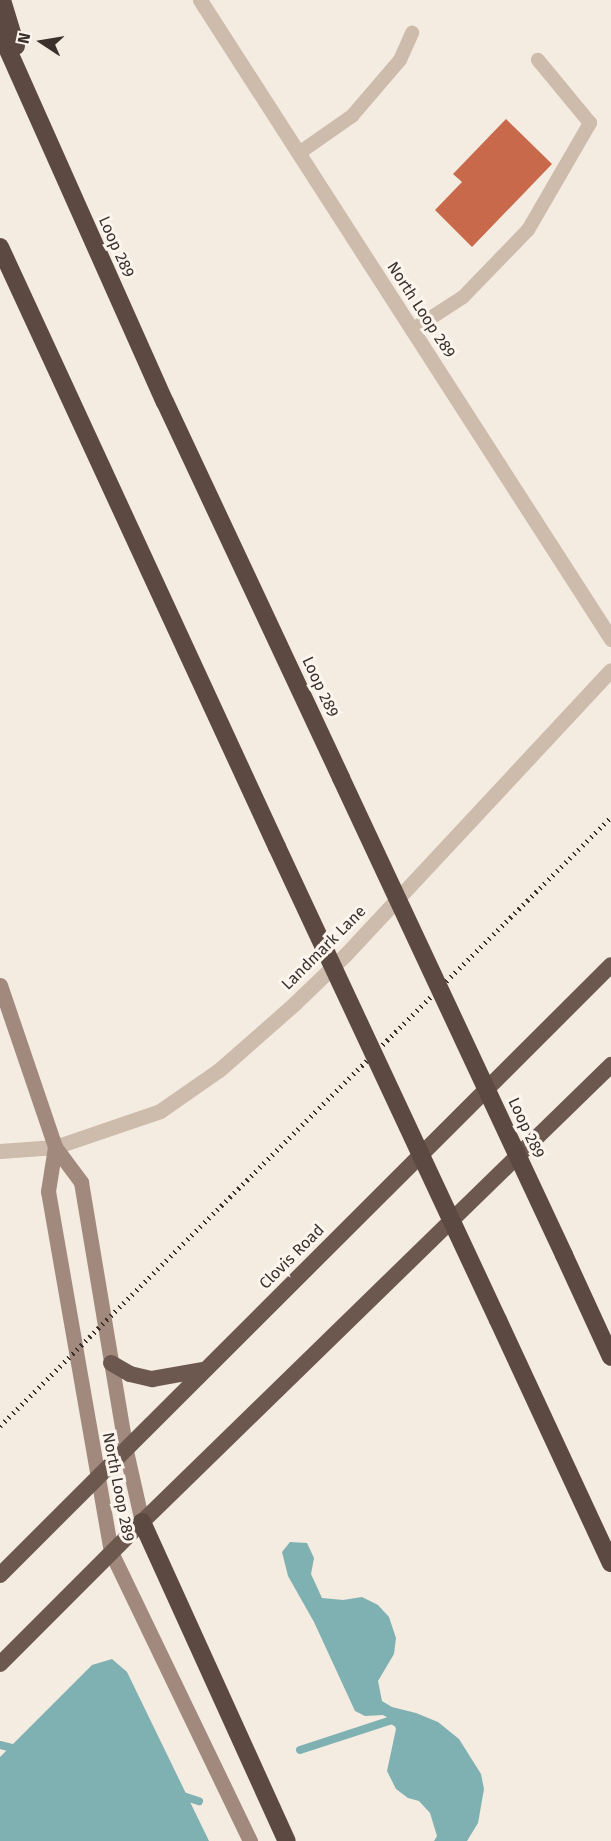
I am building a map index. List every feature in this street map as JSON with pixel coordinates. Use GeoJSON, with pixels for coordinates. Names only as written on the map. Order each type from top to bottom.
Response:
{"type":"FeatureCollection","features":[{"type":"Feature","properties":{"kind":"highway"},"geometry":{"type":"LineString","coordinates":[[2,0],[43,133]]}},
{"type":"Feature","properties":{"kind":"highway","name":"Loop 289"},"geometry":{"type":"LineString","coordinates":[[0,32],[43,133],[165,402],[611,1357]]}},
{"type":"Feature","properties":{"kind":"highway"},"geometry":{"type":"LineString","coordinates":[[0,247],[52,364],[611,1563]]}},
{"type":"Feature","properties":{"kind":"highway"},"geometry":{"type":"LineString","coordinates":[[0,267],[52,364]]}},
{"type":"Feature","properties":{"kind":"highway","name":"Clovis Road"},"geometry":{"type":"LineString","coordinates":[[0,1575],[611,965]]}},
{"type":"Feature","properties":{"kind":"highway"},"geometry":{"type":"LineString","coordinates":[[0,1664],[111,1552],[611,1065]]}},
{"type":"Feature","properties":{"kind":"highway"},"geometry":{"type":"LineString","coordinates":[[111,1363],[129,1374],[152,1379],[203,1370]]}},
{"type":"Feature","properties":{"kind":"highway"},"geometry":{"type":"LineString","coordinates":[[142,1522],[287,1841]]}},
{"type":"Feature","properties":{"kind":"main road","name":"North Loop 289"},"geometry":{"type":"LineString","coordinates":[[0,986],[55,1147],[81,1182],[126,1451],[142,1522]]}},
{"type":"Feature","properties":{"kind":"main road","name":"North Loop 289"},"geometry":{"type":"LineString","coordinates":[[55,1147],[48,1191],[111,1552],[250,1841]]}},
{"type":"Feature","properties":{"kind":"street","name":"North Loop 289"},"geometry":{"type":"LineString","coordinates":[[200,0],[611,639]]}},
{"type":"Feature","properties":{"kind":"street","name":"Landmark Lane"},"geometry":{"type":"LineString","coordinates":[[0,1151],[55,1147],[160,1111],[219,1070],[294,1004],[346,954],[611,670]]}},
{"type":"Feature","properties":{"kind":"lane"},"geometry":{"type":"LineString","coordinates":[[299,153],[352,116],[400,60],[412,33]]}},
{"type":"Feature","properties":{"kind":"lane"},"geometry":{"type":"LineString","coordinates":[[412,330],[463,297],[528,230],[590,123],[538,60]]}},
{"type":"Feature","properties":{"kind":"water"},"geometry":{"type":"Polygon","coordinates":[[[290,1542],[307,1543],[314,1558],[311,1574],[322,1598],[343,1600],[362,1597],[378,1605],[389,1617],[396,1638],[394,1654],[378,1681],[382,1701],[392,1707],[438,1722],[459,1739],[481,1774],[484,1789],[478,1823],[467,1841],[434,1841],[437,1836],[430,1813],[419,1801],[408,1798],[396,1789],[387,1771],[396,1729],[392,1720],[383,1715],[365,1716],[355,1711],[314,1622],[288,1576],[282,1552],[290,1542]]]}},
{"type":"Feature","properties":{"kind":"water"},"geometry":{"type":"Polygon","coordinates":[[[112,1659],[127,1672],[209,1841],[0,1841],[0,1757],[92,1665],[112,1659]]]}},
{"type":"Feature","properties":{"kind":"building"},"geometry":{"type":"Polygon","coordinates":[[[506,119],[552,164],[472,247],[435,210],[462,182],[453,174],[506,119]]]}},
{"type":"Feature","properties":{"kind":"waterway"},"geometry":{"type":"LineString","coordinates":[[300,1750],[392,1720],[402,1726]]}},
{"type":"Feature","properties":{"kind":"waterway"},"geometry":{"type":"LineString","coordinates":[[0,1745],[20,1750]]}},
{"type":"Feature","properties":{"kind":"waterway"},"geometry":{"type":"LineString","coordinates":[[180,1795],[199,1801]]}},
{"type":"Feature","properties":{"kind":"railway"},"geometry":{"type":"LineString","coordinates":[[0,1426],[611,817]]}}]}
